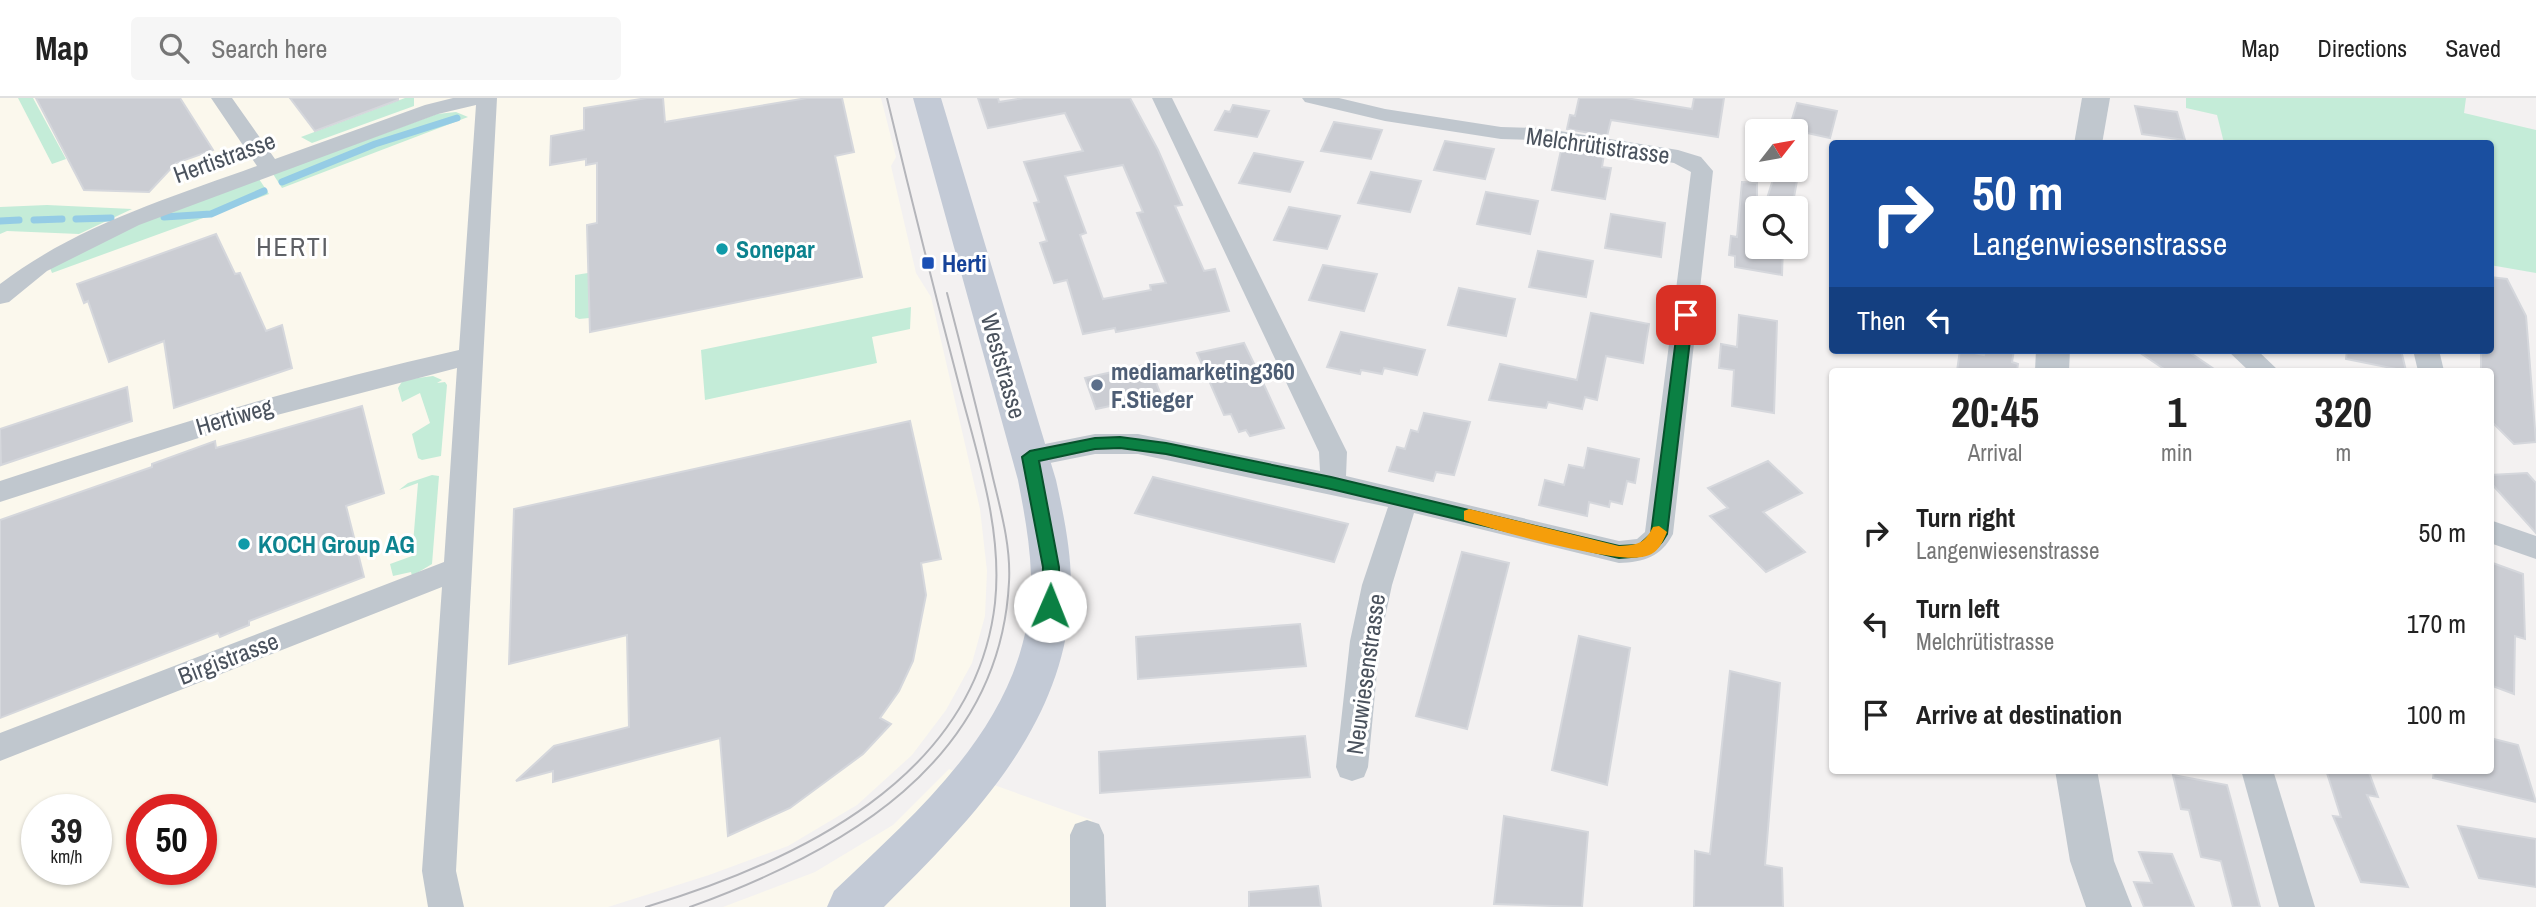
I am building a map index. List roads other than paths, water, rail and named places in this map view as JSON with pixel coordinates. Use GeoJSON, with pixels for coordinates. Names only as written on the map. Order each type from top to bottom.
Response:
{"type":"FeatureCollection","features":[{"type":"Feature","properties":{"kind":"main road","name":"Weststrasse"},"geometry":{"type":"LineString","coordinates":[[851,907],[977,775],[1003,739],[1042,648],[1050,606],[1051,567],[1030,457],[927,98]]}},
{"type":"Feature","properties":{"kind":"street"},"geometry":{"type":"LineString","coordinates":[[221,98],[270,168]]}},
{"type":"Feature","properties":{"kind":"street","name":"Hertistrasse"},"geometry":{"type":"LineString","coordinates":[[0,296],[39,266],[77,244],[131,220],[432,109],[481,98]]}},
{"type":"Feature","properties":{"kind":"street"},"geometry":{"type":"LineString","coordinates":[[446,907],[439,871],[455,570],[472,356],[487,98]]}},
{"type":"Feature","properties":{"kind":"street"},"geometry":{"type":"LineString","coordinates":[[1162,98],[1333,452],[1335,467],[1331,483]]}},
{"type":"Feature","properties":{"kind":"street","name":"Melchrütistrasse"},"geometry":{"type":"LineString","coordinates":[[1312,98],[1385,115],[1501,133],[1541,134],[1678,157],[1693,162],[1702,172],[1659,534],[1654,544],[1642,551],[1619,552],[1404,500]]}},
{"type":"Feature","properties":{"kind":"street"},"geometry":{"type":"LineString","coordinates":[[2089,140],[2095,99]]}},
{"type":"Feature","properties":{"kind":"street"},"geometry":{"type":"LineString","coordinates":[[2245,354],[2262,368]]}},
{"type":"Feature","properties":{"kind":"street","name":"Hertiweg"},"geometry":{"type":"LineString","coordinates":[[0,492],[251,411],[472,356]]}},
{"type":"Feature","properties":{"kind":"street"},"geometry":{"type":"LineString","coordinates":[[1030,457],[1095,444],[1138,444],[1404,500]]}},
{"type":"Feature","properties":{"kind":"street","name":"Neuwiesenstrasse"},"geometry":{"type":"LineString","coordinates":[[1352,767],[1365,641],[1377,585],[1404,500]]}},
{"type":"Feature","properties":{"kind":"street"},"geometry":{"type":"LineString","coordinates":[[2494,532],[2536,548]]}},
{"type":"Feature","properties":{"kind":"street","name":"Birgistrasse"},"geometry":{"type":"LineString","coordinates":[[0,747],[455,570]]}},
{"type":"Feature","properties":{"kind":"street"},"geometry":{"type":"LineString","coordinates":[[2077,774],[2092,861],[2109,907]]}},
{"type":"Feature","properties":{"kind":"street"},"geometry":{"type":"LineString","coordinates":[[2258,774],[2297,907]]}},
{"type":"Feature","properties":{"kind":"street"},"geometry":{"type":"LineString","coordinates":[[1087,835],[1088,907]]}},
{"type":"Feature","properties":{"kind":"waterway"},"geometry":{"type":"LineString","coordinates":[[282,182],[375,144],[457,118]]}},
{"type":"Feature","properties":{"kind":"waterway"},"geometry":{"type":"LineString","coordinates":[[164,217],[211,214],[264,191]]}},
{"type":"Feature","properties":{"kind":"waterway"},"geometry":{"type":"LineString","coordinates":[[76,219],[111,218]]}},
{"type":"Feature","properties":{"kind":"waterway"},"geometry":{"type":"LineString","coordinates":[[34,220],[62,219]]}},
{"type":"Feature","properties":{"kind":"waterway"},"geometry":{"type":"LineString","coordinates":[[0,221],[19,220]]}},
{"type":"Feature","properties":{"kind":"tram line"},"geometry":{"type":"LineString","coordinates":[[646,907],[761,865],[817,837],[869,804],[915,765],[953,718],[980,665],[995,603],[992,520],[887,98]]}},
{"type":"Feature","properties":{"kind":"tram line"},"geometry":{"type":"LineString","coordinates":[[690,907],[747,885],[803,858],[855,828],[903,792],[944,750],[977,701],[999,646],[1009,582],[1008,556],[999,503],[947,293]]}},
{"type":"Feature","properties":{"kind":"place","name":"Sonepar"},"geometry":{"type":"Point","coordinates":[722,249]}},
{"type":"Feature","properties":{"kind":"place","name":"Herti"},"geometry":{"type":"Point","coordinates":[928,263]}},
{"type":"Feature","properties":{"kind":"place","name":"mediamarketing360 F.Stieger"},"geometry":{"type":"Point","coordinates":[1097,385]}},
{"type":"Feature","properties":{"kind":"place","name":"KOCH Group AG"},"geometry":{"type":"Point","coordinates":[244,544]}},
{"type":"Feature","properties":{"kind":"district","name":"HERTI"},"geometry":{"type":"Point","coordinates":[293,246]}}]}
